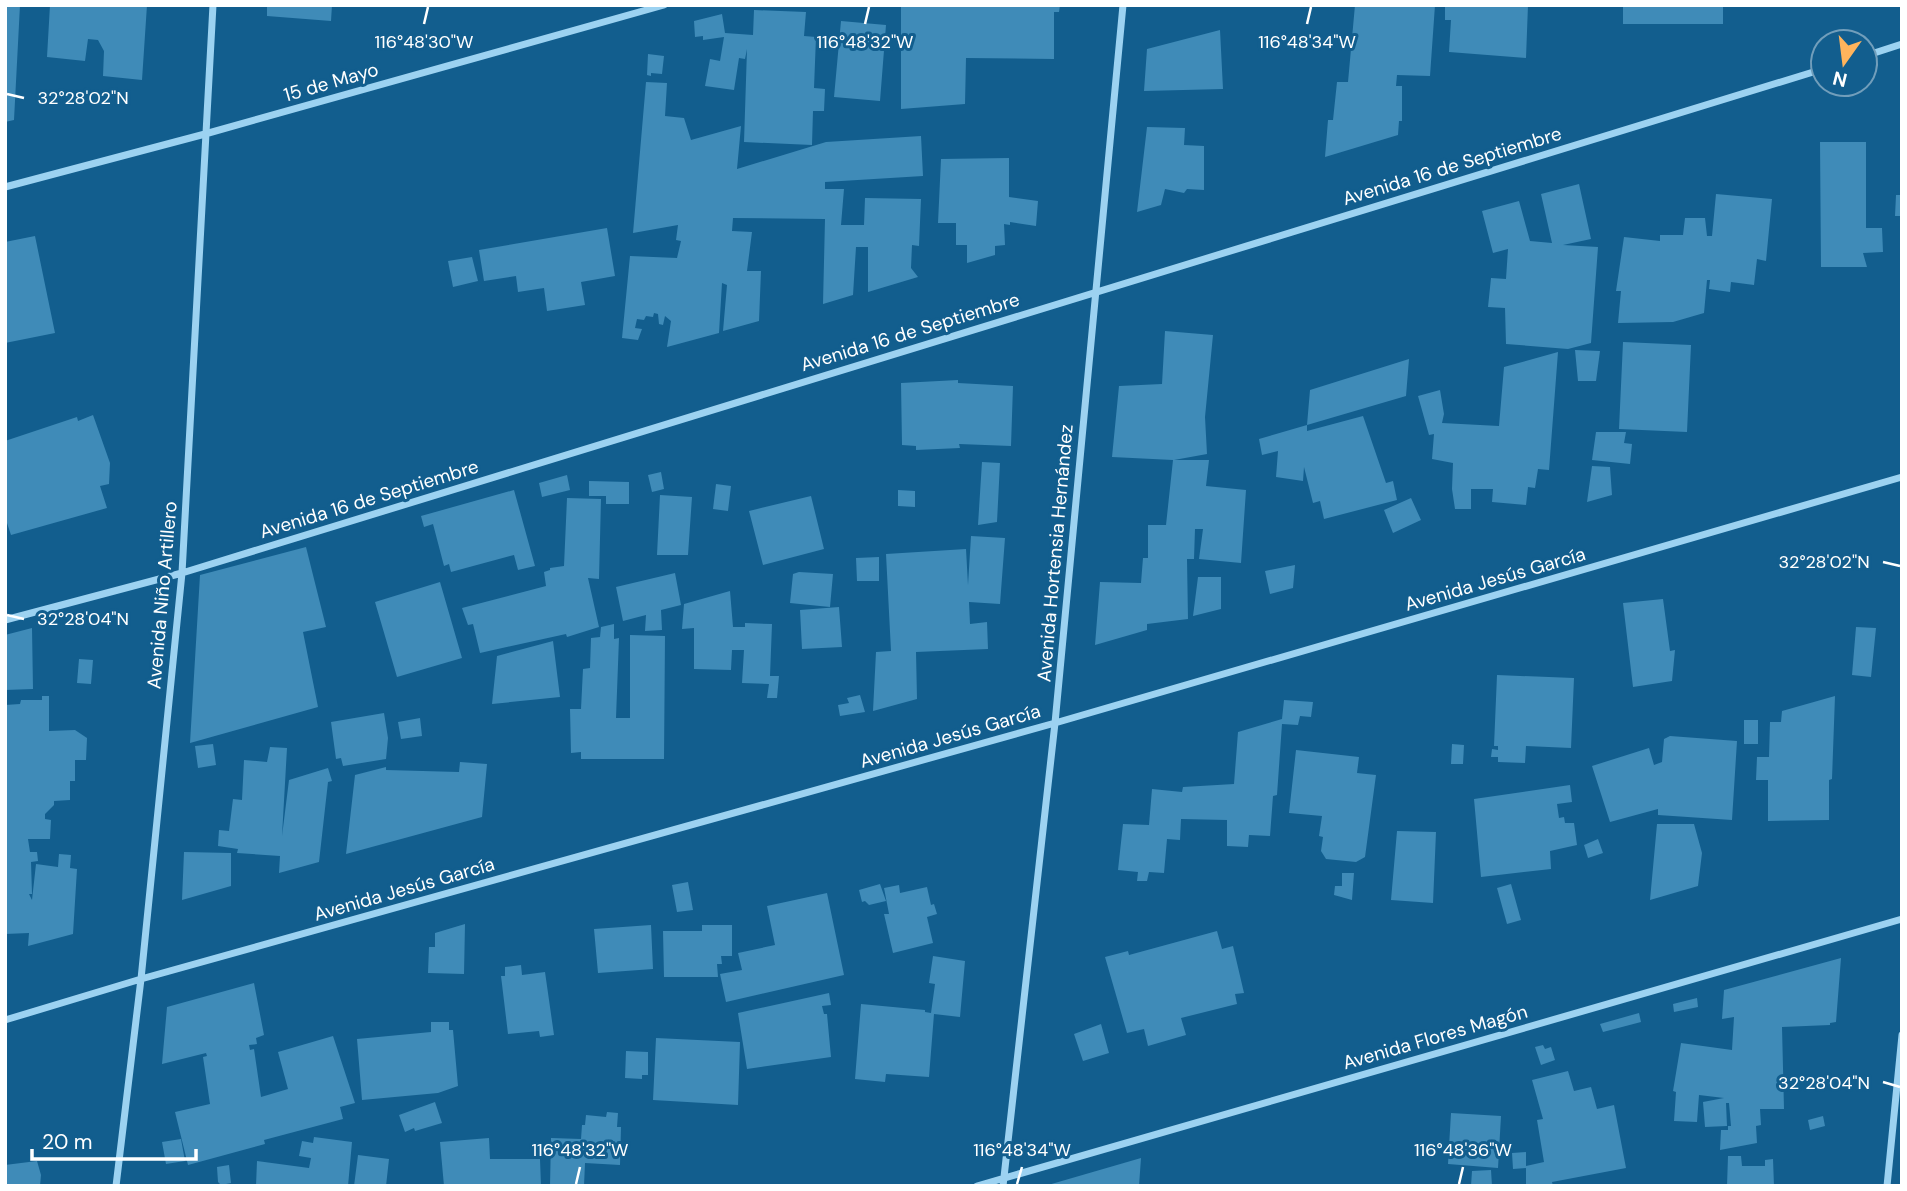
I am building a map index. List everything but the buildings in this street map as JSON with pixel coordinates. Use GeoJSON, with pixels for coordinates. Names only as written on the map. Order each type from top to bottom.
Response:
{"type":"FeatureCollection","features":[{"type":"Feature","properties":{"kind":"street","name":"Avenida Niño Artillero"},"geometry":{"type":"LineString","coordinates":[[116,1186],[141,979],[183,573],[213,5]]}},
{"type":"Feature","properties":{"kind":"street","name":"15 de Mayo"},"geometry":{"type":"LineString","coordinates":[[5,187],[205,134],[664,5]]}},
{"type":"Feature","properties":{"kind":"street","name":"Avenida Hortensia Hernández"},"geometry":{"type":"LineString","coordinates":[[1003,1182],[1055,723],[1123,5]]}},
{"type":"Feature","properties":{"kind":"street"},"geometry":{"type":"LineString","coordinates":[[1879,51],[1902,44]]}},
{"type":"Feature","properties":{"kind":"street","name":"Avenida 16 de Septiembre"},"geometry":{"type":"LineString","coordinates":[[5,620],[183,573],[1809,73]]}},
{"type":"Feature","properties":{"kind":"street","name":"Avenida Jesús García"},"geometry":{"type":"LineString","coordinates":[[5,1020],[141,979],[1055,723],[1902,477]]}},
{"type":"Feature","properties":{"kind":"street","name":"Avenida Flores Magón"},"geometry":{"type":"LineString","coordinates":[[977,1186],[1003,1182],[1902,919]]}},
{"type":"Feature","properties":{"kind":"street"},"geometry":{"type":"LineString","coordinates":[[1887,1186],[1902,1035]]}}]}
